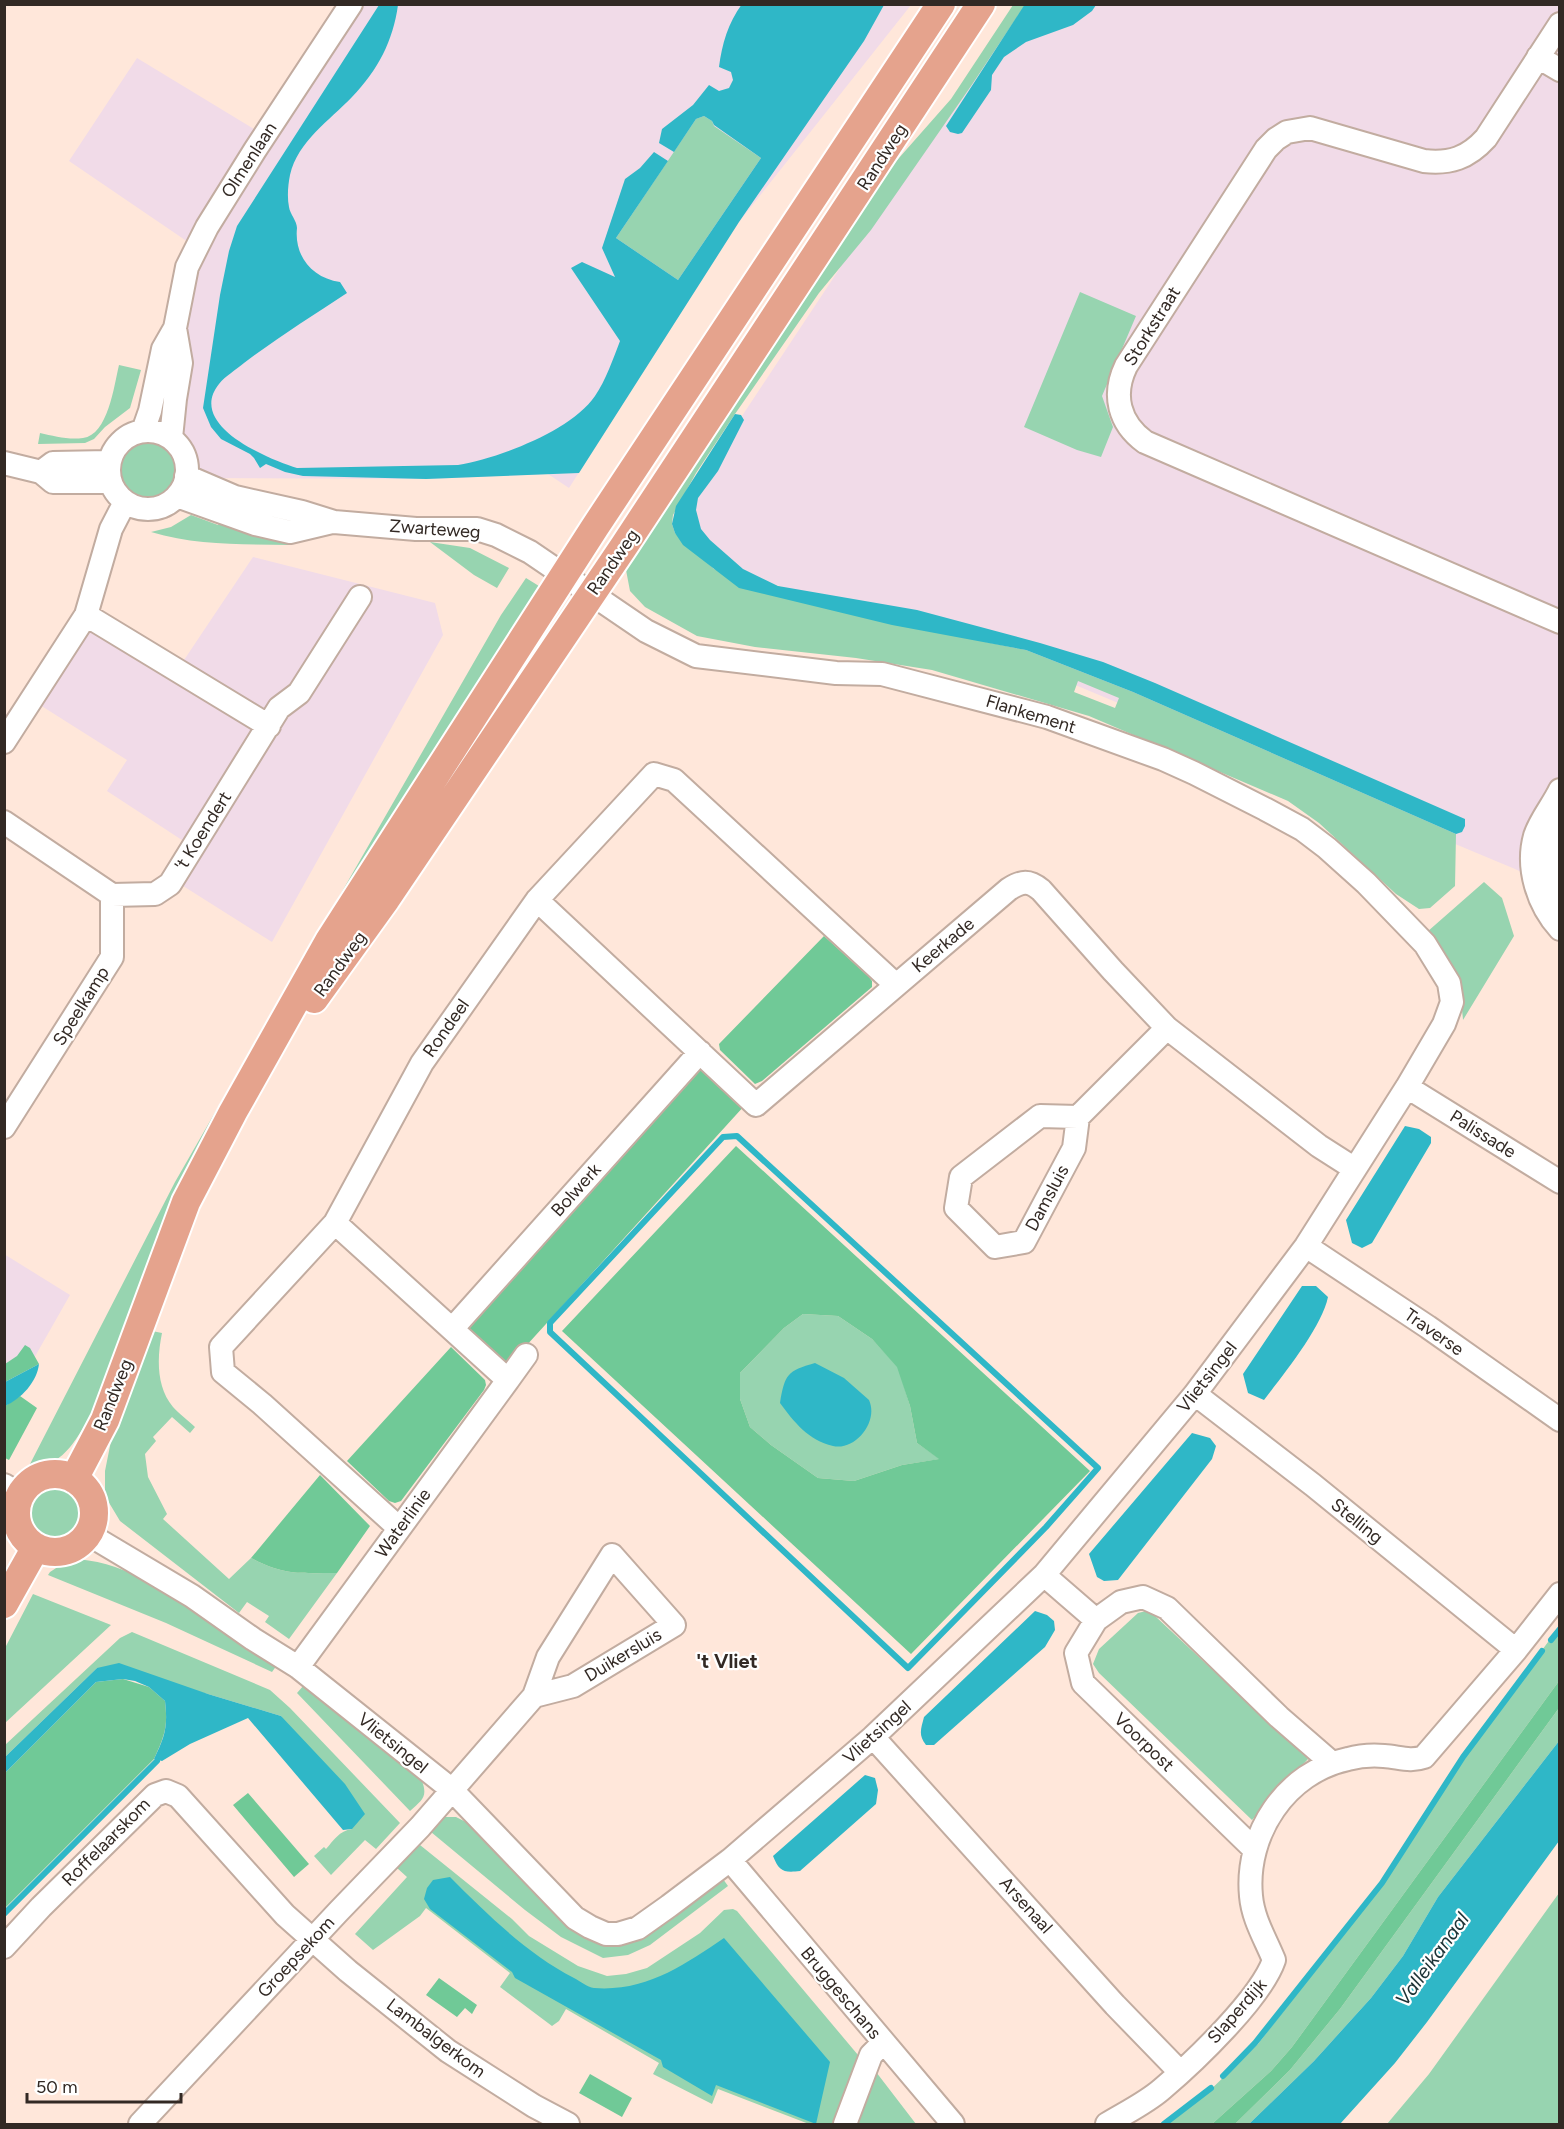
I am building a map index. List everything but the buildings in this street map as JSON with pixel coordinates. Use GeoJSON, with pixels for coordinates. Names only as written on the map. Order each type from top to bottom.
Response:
{"type":"FeatureCollection","features":[{"type":"Feature","properties":{"kind":"main road","name":"Randweg"},"geometry":{"type":"LineString","coordinates":[[75,1479],[105,1420],[186,1202],[329,941],[769,261],[941,4]]}},
{"type":"Feature","properties":{"kind":"main road","name":"Randweg"},"geometry":{"type":"LineString","coordinates":[[234,1112],[386,899],[624,546],[981,4]]}},
{"type":"Feature","properties":{"kind":"main road"},"geometry":{"type":"LineString","coordinates":[[50,1474],[62,1474],[75,1479],[86,1489],[93,1504],[94,1519],[88,1534],[78,1545],[65,1551],[51,1552],[36,1547],[18,1526],[13,1490],[27,1486],[37,1478],[50,1474]]}},
{"type":"Feature","properties":{"kind":"main road"},"geometry":{"type":"LineString","coordinates":[[4,1604],[36,1547]]}},
{"type":"Feature","properties":{"kind":"street","name":"Olmenlaan"},"geometry":{"type":"LineString","coordinates":[[143,431],[163,349],[175,328],[187,267],[207,227],[255,150],[351,4]]}},
{"type":"Feature","properties":{"kind":"street","name":"Storkstraat"},"geometry":{"type":"LineString","coordinates":[[1559,620],[1145,442],[1128,428],[1120,404],[1122,376],[1126,366],[1266,149],[1276,139],[1287,132],[1310,128],[1424,161],[1453,161],[1473,152],[1486,138],[1560,24]]}},
{"type":"Feature","properties":{"kind":"street"},"geometry":{"type":"LineString","coordinates":[[1539,57],[1560,70]]}},
{"type":"Feature","properties":{"kind":"street","name":"Olmenlaan"},"geometry":{"type":"LineString","coordinates":[[171,438],[181,363],[175,328]]}},
{"type":"Feature","properties":{"kind":"street"},"geometry":{"type":"LineString","coordinates":[[143,431],[158,432],[171,438],[184,455],[182,486],[170,502],[153,509],[134,507],[125,502],[119,497],[110,472],[112,453],[125,438],[143,431]]}},
{"type":"Feature","properties":{"kind":"street"},"geometry":{"type":"LineString","coordinates":[[4,463],[41,472],[53,463],[110,472]]}},
{"type":"Feature","properties":{"kind":"street","name":"Zwarteweg"},"geometry":{"type":"LineString","coordinates":[[182,486],[255,524],[290,532],[334,522],[416,529],[477,529],[496,535],[530,552],[590,594]]}},
{"type":"Feature","properties":{"kind":"street"},"geometry":{"type":"LineString","coordinates":[[4,742],[86,615],[111,530],[125,502]]}},
{"type":"Feature","properties":{"kind":"street","name":"Flankement"},"geometry":{"type":"LineString","coordinates":[[590,594],[646,631],[696,656],[836,673],[882,674],[1047,717],[1163,759],[1265,809],[1315,838],[1366,884],[1425,944]]}},
{"type":"Feature","properties":{"kind":"street","name":"'t Koendert"},"geometry":{"type":"LineString","coordinates":[[112,895],[155,894],[170,884],[279,708],[299,693],[360,597]]}},
{"type":"Feature","properties":{"kind":"street"},"geometry":{"type":"LineString","coordinates":[[86,615],[269,726]]}},
{"type":"Feature","properties":{"kind":"street","name":"Rondeel"},"geometry":{"type":"LineString","coordinates":[[399,1528],[262,1404],[223,1372],[221,1347],[335,1223],[422,1063],[537,900],[654,774],[674,780],[896,985]]}},
{"type":"Feature","properties":{"kind":"street"},"geometry":{"type":"LineString","coordinates":[[1557,797],[1550,849],[1553,878],[1560,898]]}},
{"type":"Feature","properties":{"kind":"street"},"geometry":{"type":"LineString","coordinates":[[1557,797],[1536,834],[1532,862],[1539,896],[1550,918],[1560,929]]}},
{"type":"Feature","properties":{"kind":"street"},"geometry":{"type":"LineString","coordinates":[[4,822],[112,895]]}},
{"type":"Feature","properties":{"kind":"street","name":"Keerkade"},"geometry":{"type":"LineString","coordinates":[[537,900],[756,1105],[1009,889],[1020,882],[1027,882],[1041,890],[1167,1028],[1320,1146],[1356,1169]]}},
{"type":"Feature","properties":{"kind":"street","name":"Speelkamp"},"geometry":{"type":"LineString","coordinates":[[4,1126],[112,957],[112,895]]}},
{"type":"Feature","properties":{"kind":"street","name":"Vlietsingel"},"geometry":{"type":"LineString","coordinates":[[88,1534],[192,1596],[298,1667],[451,1789],[575,1918],[606,1934],[618,1935],[638,1928],[730,1860],[873,1737],[1044,1575],[1195,1394],[1306,1246],[1407,1087],[1444,1024],[1452,1002],[1449,983],[1425,944]]}},
{"type":"Feature","properties":{"kind":"street"},"geometry":{"type":"LineString","coordinates":[[1078,1117],[1167,1028]]}},
{"type":"Feature","properties":{"kind":"street","name":"Bolwerk"},"geometry":{"type":"LineString","coordinates":[[453,1328],[700,1052]]}},
{"type":"Feature","properties":{"kind":"street","name":"Palissade"},"geometry":{"type":"LineString","coordinates":[[1407,1087],[1560,1182]]}},
{"type":"Feature","properties":{"kind":"street","name":"Damsluis"},"geometry":{"type":"LineString","coordinates":[[1040,1116],[1078,1117],[1074,1148],[1024,1242],[995,1247],[956,1208],[961,1178],[1040,1116]]}},
{"type":"Feature","properties":{"kind":"street"},"geometry":{"type":"LineString","coordinates":[[335,1223],[508,1380]]}},
{"type":"Feature","properties":{"kind":"street","name":"Traverse"},"geometry":{"type":"LineString","coordinates":[[1306,1246],[1428,1327],[1560,1420]]}},
{"type":"Feature","properties":{"kind":"street","name":"Waterlinie"},"geometry":{"type":"LineString","coordinates":[[298,1667],[526,1355]]}},
{"type":"Feature","properties":{"kind":"street","name":"Stelling"},"geometry":{"type":"LineString","coordinates":[[1195,1394],[1313,1485],[1516,1650]]}},
{"type":"Feature","properties":{"kind":"street","name":"Duikersluis"},"geometry":{"type":"LineString","coordinates":[[451,1789],[534,1696],[548,1657],[612,1555],[674,1625],[573,1686],[534,1696]]}},
{"type":"Feature","properties":{"kind":"street"},"geometry":{"type":"LineString","coordinates":[[1044,1575],[1096,1620]]}},
{"type":"Feature","properties":{"kind":"street","name":"Slaperdijk"},"geometry":{"type":"LineString","coordinates":[[1107,2124],[1160,2091],[1233,2020],[1270,1974],[1274,1960],[1260,1932],[1251,1897],[1250,1879],[1255,1850],[1263,1826],[1284,1796],[1312,1773],[1332,1763],[1365,1756],[1383,1755],[1414,1761],[1424,1757],[1516,1650],[1560,1594]]}},
{"type":"Feature","properties":{"kind":"street","name":"Voorpost"},"geometry":{"type":"LineString","coordinates":[[1255,1850],[1083,1683],[1076,1653],[1096,1620],[1121,1602],[1143,1596],[1167,1608],[1279,1717],[1332,1763]]}},
{"type":"Feature","properties":{"kind":"street","name":"Arsenaal"},"geometry":{"type":"LineString","coordinates":[[873,1737],[1115,2005],[1180,2072]]}},
{"type":"Feature","properties":{"kind":"street","name":"Groepsekom"},"geometry":{"type":"LineString","coordinates":[[140,2124],[420,1827],[451,1789]]}},
{"type":"Feature","properties":{"kind":"street","name":"Roffelaarskom"},"geometry":{"type":"LineString","coordinates":[[4,1947],[41,1907],[155,1795],[166,1791],[178,1796],[285,1915],[313,1940]]}},
{"type":"Feature","properties":{"kind":"street","name":"Bruggeschans"},"geometry":{"type":"LineString","coordinates":[[730,1860],[953,2124]]}},
{"type":"Feature","properties":{"kind":"street","name":"Lambalgerkom"},"geometry":{"type":"LineString","coordinates":[[313,1940],[448,2051],[534,2106],[568,2124]]}},
{"type":"Feature","properties":{"kind":"street"},"geometry":{"type":"LineString","coordinates":[[845,2124],[872,2055],[883,2043]]}},
{"type":"Feature","properties":{"kind":"shaded area"},"geometry":{"type":"Polygon","coordinates":[[[344,5],[911,5],[739,222],[569,488],[548,474],[429,479],[180,478],[137,414],[188,242],[69,161],[137,58],[259,132],[344,5]]]}},
{"type":"Feature","properties":{"kind":"shaded area"},"geometry":{"type":"Polygon","coordinates":[[[1014,5],[1559,5],[1559,890],[1515,869],[1037,669],[656,546],[1014,5]]]}},
{"type":"Feature","properties":{"kind":"shaded area"},"geometry":{"type":"Polygon","coordinates":[[[253,557],[435,603],[443,635],[272,942],[180,884],[188,844],[107,791],[127,760],[40,705],[103,612],[182,663],[253,557]]]}},
{"type":"Feature","properties":{"kind":"shaded area"},"geometry":{"type":"Polygon","coordinates":[[[4,1254],[70,1295],[33,1360],[4,1374],[4,1254]]]}},
{"type":"Feature","properties":{"kind":"green space"},"geometry":{"type":"Polygon","coordinates":[[[1013,5],[1025,5],[871,230],[819,293],[735,414],[696,473],[673,515],[672,524],[675,533],[714,569],[986,642],[1026,650],[1133,692],[1456,834],[1455,886],[1430,908],[1419,909],[1396,894],[1319,823],[1288,801],[1089,716],[932,670],[856,658],[755,647],[697,636],[645,607],[630,591],[626,570],[634,552],[884,175],[951,99],[1013,5]],[[1078,681],[1074,692],[1115,708],[1119,698],[1078,681]]]}},
{"type":"Feature","properties":{"kind":"green space"},"geometry":{"type":"Polygon","coordinates":[[[704,116],[712,121],[714,126],[761,158],[678,280],[616,238],[696,119],[704,116]]]}},
{"type":"Feature","properties":{"kind":"green space"},"geometry":{"type":"Polygon","coordinates":[[[1080,292],[1136,316],[1102,396],[1113,427],[1101,457],[1077,450],[1024,427],[1080,292]]]}},
{"type":"Feature","properties":{"kind":"green space"},"geometry":{"type":"Polygon","coordinates":[[[119,365],[141,370],[130,408],[105,427],[94,439],[85,443],[38,444],[40,433],[77,438],[92,435],[104,419],[112,397],[119,365]]]}},
{"type":"Feature","properties":{"kind":"green space"},"geometry":{"type":"Polygon","coordinates":[[[147,441],[164,446],[172,454],[177,471],[172,488],[164,496],[147,501],[130,496],[122,488],[117,471],[122,454],[130,446],[147,441]]]}},
{"type":"Feature","properties":{"kind":"green space"},"geometry":{"type":"Polygon","coordinates":[[[191,515],[218,525],[221,519],[291,537],[291,545],[203,542],[151,532],[171,527],[191,515]]]}},
{"type":"Feature","properties":{"kind":"green space"},"geometry":{"type":"Polygon","coordinates":[[[430,542],[470,548],[509,568],[497,588],[474,575],[430,542]]]}},
{"type":"Feature","properties":{"kind":"green space"},"geometry":{"type":"Polygon","coordinates":[[[526,578],[547,591],[380,845],[87,1421],[75,1441],[60,1457],[51,1463],[29,1466],[175,1182],[501,615],[526,578]]]}},
{"type":"Feature","properties":{"kind":"green space"},"geometry":{"type":"Polygon","coordinates":[[[1484,882],[1502,898],[1514,936],[1463,1020],[1460,993],[1454,972],[1444,953],[1427,932],[1484,882]]]}},
{"type":"Feature","properties":{"kind":"green space"},"geometry":{"type":"Polygon","coordinates":[[[824,936],[869,977],[872,987],[762,1081],[755,1084],[720,1050],[719,1044],[824,936]]]}},
{"type":"Feature","properties":{"kind":"green space"},"geometry":{"type":"Polygon","coordinates":[[[702,1070],[745,1105],[506,1368],[471,1335],[470,1320],[696,1071],[702,1070]]]}},
{"type":"Feature","properties":{"kind":"green space"},"geometry":{"type":"Polygon","coordinates":[[[736,1146],[1090,1471],[911,1654],[562,1331],[736,1146]],[[803,1314],[784,1328],[740,1373],[740,1399],[750,1427],[818,1478],[854,1481],[902,1465],[939,1459],[917,1443],[910,1406],[897,1367],[872,1339],[838,1316],[803,1314]]]}},
{"type":"Feature","properties":{"kind":"green space"},"geometry":{"type":"Polygon","coordinates":[[[803,1314],[838,1316],[872,1339],[898,1367],[910,1406],[917,1443],[940,1459],[902,1465],[854,1481],[818,1478],[750,1427],[740,1399],[740,1373],[784,1328],[803,1314]]]}},
{"type":"Feature","properties":{"kind":"green space"},"geometry":{"type":"Polygon","coordinates":[[[152,1331],[162,1333],[159,1372],[167,1399],[195,1427],[190,1433],[172,1417],[153,1437],[156,1441],[145,1454],[148,1477],[167,1514],[163,1519],[229,1579],[251,1558],[283,1571],[337,1573],[289,1639],[265,1622],[269,1616],[247,1602],[239,1613],[120,1521],[105,1496],[105,1471],[111,1441],[152,1331]]]}},
{"type":"Feature","properties":{"kind":"green space"},"geometry":{"type":"Polygon","coordinates":[[[25,1345],[30,1348],[39,1364],[5,1382],[5,1364],[17,1356],[25,1345]]]}},
{"type":"Feature","properties":{"kind":"green space"},"geometry":{"type":"Polygon","coordinates":[[[451,1347],[485,1380],[484,1390],[401,1501],[395,1503],[389,1501],[347,1461],[451,1347]]]}},
{"type":"Feature","properties":{"kind":"green space"},"geometry":{"type":"Polygon","coordinates":[[[20,1396],[37,1408],[9,1460],[5,1458],[5,1406],[20,1396]]]}},
{"type":"Feature","properties":{"kind":"green space"},"geometry":{"type":"Polygon","coordinates":[[[320,1475],[370,1526],[337,1573],[283,1571],[251,1558],[320,1475]]]}},
{"type":"Feature","properties":{"kind":"green space"},"geometry":{"type":"Polygon","coordinates":[[[50,1488],[60,1488],[73,1495],[80,1508],[80,1518],[73,1531],[60,1538],[50,1538],[41,1534],[34,1527],[30,1518],[30,1508],[34,1499],[41,1492],[50,1488]]]}},
{"type":"Feature","properties":{"kind":"green space"},"geometry":{"type":"Polygon","coordinates":[[[70,1559],[106,1564],[141,1578],[277,1665],[272,1672],[166,1623],[48,1575],[70,1559]]]}},
{"type":"Feature","properties":{"kind":"green space"},"geometry":{"type":"Polygon","coordinates":[[[33,1594],[111,1625],[5,1723],[5,1648],[33,1594]]]}},
{"type":"Feature","properties":{"kind":"green space"},"geometry":{"type":"Polygon","coordinates":[[[1146,1611],[1155,1616],[1308,1759],[1252,1820],[1099,1673],[1093,1664],[1099,1649],[1138,1613],[1146,1611]]]}},
{"type":"Feature","properties":{"kind":"green space"},"geometry":{"type":"Polygon","coordinates":[[[1559,1627],[1559,1681],[1292,2047],[1271,2071],[1212,2124],[1167,2124],[1203,2097],[1258,2044],[1344,1933],[1410,1839],[1444,1784],[1559,1627]]]}},
{"type":"Feature","properties":{"kind":"green space"},"geometry":{"type":"Polygon","coordinates":[[[132,1632],[270,1690],[400,1823],[376,1849],[365,1840],[331,1875],[314,1856],[324,1847],[326,1849],[340,1834],[352,1829],[281,1716],[208,1694],[97,1668],[5,1757],[5,1745],[120,1638],[132,1632]]]}},
{"type":"Feature","properties":{"kind":"green space"},"geometry":{"type":"Polygon","coordinates":[[[123,1679],[149,1687],[165,1701],[165,1731],[154,1759],[5,1908],[5,1773],[96,1682],[123,1679]]]}},
{"type":"Feature","properties":{"kind":"green space"},"geometry":{"type":"Polygon","coordinates":[[[1559,1681],[1559,1708],[1340,2009],[1290,2070],[1235,2124],[1212,2124],[1271,2071],[1292,2047],[1559,1681]]]}},
{"type":"Feature","properties":{"kind":"green space"},"geometry":{"type":"Polygon","coordinates":[[[304,1685],[422,1781],[424,1795],[418,1804],[410,1811],[297,1693],[304,1685]]]}},
{"type":"Feature","properties":{"kind":"green space"},"geometry":{"type":"Polygon","coordinates":[[[1559,1708],[1559,1741],[1438,1897],[1403,1956],[1371,1998],[1314,2061],[1249,2124],[1235,2124],[1290,2070],[1340,2009],[1559,1708]]]}},
{"type":"Feature","properties":{"kind":"green space"},"geometry":{"type":"Polygon","coordinates":[[[248,1793],[309,1864],[294,1877],[233,1805],[248,1793]]]}},
{"type":"Feature","properties":{"kind":"green space"},"geometry":{"type":"Polygon","coordinates":[[[444,1817],[456,1817],[470,1824],[565,1925],[589,1940],[612,1946],[635,1942],[723,1879],[728,1886],[650,1945],[628,1955],[603,1958],[561,1937],[431,1832],[444,1817]]]}},
{"type":"Feature","properties":{"kind":"green space"},"geometry":{"type":"Polygon","coordinates":[[[420,1845],[512,1919],[529,1936],[578,1966],[607,1976],[647,1968],[700,1933],[724,1910],[737,1911],[858,2055],[832,2124],[809,2124],[718,2089],[712,2104],[653,2074],[659,2063],[566,2009],[559,2021],[552,2026],[500,1987],[510,1973],[426,1908],[420,1916],[373,1950],[355,1934],[407,1877],[397,1868],[420,1845]]]}},
{"type":"Feature","properties":{"kind":"green space"},"geometry":{"type":"Polygon","coordinates":[[[1559,1893],[1559,2124],[1387,2124],[1429,2074],[1559,1893]]]}},
{"type":"Feature","properties":{"kind":"green space"},"geometry":{"type":"Polygon","coordinates":[[[439,1978],[477,2005],[472,2014],[465,2008],[457,2017],[426,1995],[439,1978]]]}},
{"type":"Feature","properties":{"kind":"green space"},"geometry":{"type":"Polygon","coordinates":[[[873,2068],[916,2124],[853,2124],[873,2068]]]}},
{"type":"Feature","properties":{"kind":"green space"},"geometry":{"type":"Polygon","coordinates":[[[590,2074],[632,2098],[622,2117],[579,2093],[590,2074]]]}},
{"type":"Feature","properties":{"kind":"water"},"geometry":{"type":"Polygon","coordinates":[[[742,4],[884,5],[864,41],[739,222],[579,473],[426,479],[303,476],[266,464],[260,468],[250,454],[221,439],[211,427],[203,408],[220,295],[237,226],[379,5],[398,5],[388,43],[377,66],[352,97],[307,142],[294,163],[289,183],[289,207],[297,225],[297,238],[302,256],[313,271],[330,280],[340,282],[347,293],[227,376],[219,384],[212,399],[213,413],[222,426],[235,438],[268,457],[297,468],[458,465],[493,456],[533,441],[569,421],[584,409],[603,383],[620,341],[571,268],[582,262],[615,277],[602,248],[625,179],[640,168],[654,152],[668,161],[616,238],[678,280],[761,158],[704,116],[696,119],[674,152],[659,143],[662,129],[693,105],[709,85],[719,91],[729,88],[733,80],[731,72],[719,67],[720,58],[729,26],[742,4]]]}},
{"type":"Feature","properties":{"kind":"water"},"geometry":{"type":"Polygon","coordinates":[[[1025,4],[1096,5],[1092,11],[1073,25],[1026,42],[1004,57],[992,75],[991,90],[962,133],[950,132],[946,126],[1025,4]]]}},
{"type":"Feature","properties":{"kind":"water"},"geometry":{"type":"Polygon","coordinates":[[[735,414],[741,415],[744,420],[718,471],[698,498],[696,510],[701,529],[743,569],[778,586],[917,610],[1103,662],[1465,819],[1462,832],[1456,834],[1133,692],[1026,650],[892,625],[739,588],[683,545],[672,524],[676,506],[735,414]]]}},
{"type":"Feature","properties":{"kind":"water"},"geometry":{"type":"Polygon","coordinates":[[[1405,1126],[1419,1129],[1431,1137],[1431,1143],[1372,1243],[1362,1248],[1352,1243],[1346,1220],[1405,1126]]]}},
{"type":"Feature","properties":{"kind":"water"},"geometry":{"type":"Polygon","coordinates":[[[1302,1286],[1316,1286],[1328,1297],[1324,1309],[1301,1350],[1264,1400],[1248,1393],[1243,1374],[1302,1286]]]}},
{"type":"Feature","properties":{"kind":"water"},"geometry":{"type":"Polygon","coordinates":[[[815,1363],[844,1378],[869,1400],[871,1417],[868,1426],[857,1439],[849,1444],[833,1446],[809,1435],[780,1403],[789,1375],[815,1363]]]}},
{"type":"Feature","properties":{"kind":"water"},"geometry":{"type":"Polygon","coordinates":[[[39,1364],[32,1383],[17,1399],[5,1406],[5,1382],[39,1364]]]}},
{"type":"Feature","properties":{"kind":"water"},"geometry":{"type":"Polygon","coordinates":[[[1192,1433],[1210,1438],[1216,1446],[1212,1459],[1118,1580],[1104,1581],[1097,1577],[1089,1554],[1192,1433]]]}},
{"type":"Feature","properties":{"kind":"water"},"geometry":{"type":"Polygon","coordinates":[[[1035,1611],[1047,1615],[1054,1621],[1055,1630],[1045,1647],[934,1745],[926,1745],[921,1735],[924,1717],[1035,1611]]]}},
{"type":"Feature","properties":{"kind":"water"},"geometry":{"type":"Polygon","coordinates":[[[119,1663],[281,1716],[345,1784],[365,1814],[352,1829],[343,1830],[248,1718],[190,1744],[162,1761],[154,1759],[165,1731],[165,1701],[149,1687],[123,1679],[96,1682],[5,1773],[5,1757],[97,1668],[119,1663]]]}},
{"type":"Feature","properties":{"kind":"water","name":"Valleikanaal"},"geometry":{"type":"Polygon","coordinates":[[[1559,1741],[1559,1841],[1395,2063],[1340,2124],[1249,2124],[1314,2061],[1371,1998],[1403,1956],[1438,1897],[1559,1741]]]}},
{"type":"Feature","properties":{"kind":"water"},"geometry":{"type":"Polygon","coordinates":[[[865,1775],[875,1778],[878,1790],[876,1804],[800,1871],[782,1870],[773,1856],[865,1775]]]}},
{"type":"Feature","properties":{"kind":"water"},"geometry":{"type":"Polygon","coordinates":[[[450,1877],[493,1919],[524,1945],[556,1968],[594,1988],[631,1986],[664,1975],[724,1938],[830,2062],[816,2124],[716,2085],[712,2096],[663,2067],[661,2060],[515,1978],[512,1972],[430,1909],[424,1899],[427,1888],[433,1880],[450,1877]]]}},
{"type":"Feature","properties":{"kind":"waterway"},"geometry":{"type":"LineString","coordinates":[[737,1136],[1098,1468],[1046,1527],[908,1668],[550,1332],[550,1323],[723,1137],[737,1136]]}},
{"type":"Feature","properties":{"kind":"waterway"},"geometry":{"type":"LineString","coordinates":[[1551,1640],[1560,1629]]}},
{"type":"Feature","properties":{"kind":"waterway"},"geometry":{"type":"LineString","coordinates":[[1223,2076],[1255,2043],[1382,1883],[1463,1757],[1542,1651]]}},
{"type":"Feature","properties":{"kind":"waterway"},"geometry":{"type":"LineString","coordinates":[[4,1914],[157,1761]]}},
{"type":"Feature","properties":{"kind":"waterway"},"geometry":{"type":"LineString","coordinates":[[1164,2124],[1211,2088]]}},
{"type":"Feature","properties":{"kind":"district","name":"'t Vliet"},"geometry":{"type":"Point","coordinates":[727,1661]}}]}
